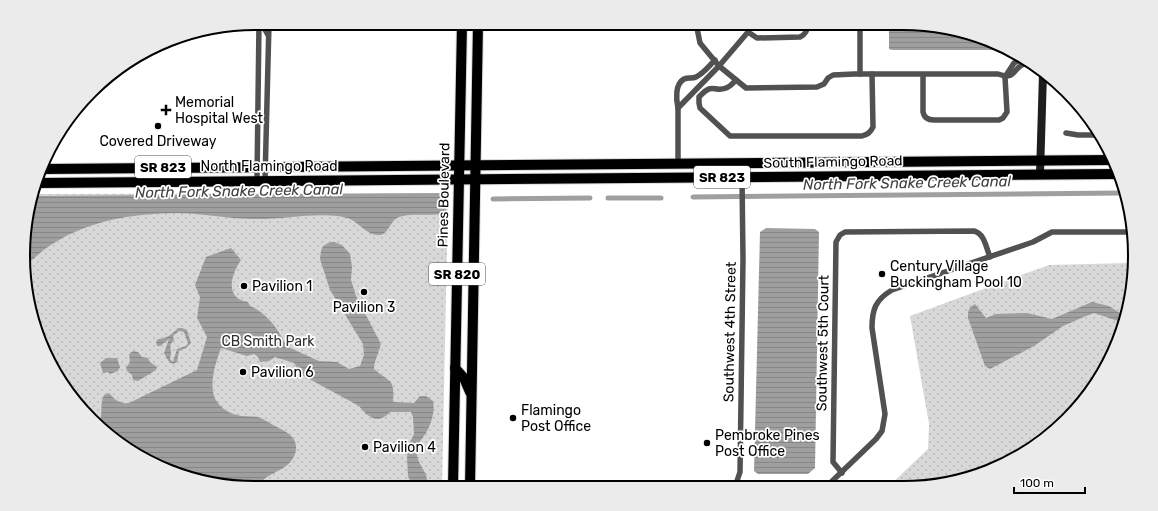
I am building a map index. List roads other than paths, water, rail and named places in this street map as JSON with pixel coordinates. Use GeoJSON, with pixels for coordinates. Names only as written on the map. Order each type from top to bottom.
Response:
{"type":"FeatureCollection","features":[{"type":"Feature","properties":{"kind":"highway","name":"Pines Boulevard"},"geometry":{"type":"LineString","coordinates":[[453,481],[462,30]]}},
{"type":"Feature","properties":{"kind":"highway","name":"SR 820"},"geometry":{"type":"LineString","coordinates":[[470,481],[477,179],[478,30]]}},
{"type":"Feature","properties":{"kind":"highway","name":"South Flamingo Road"},"geometry":{"type":"LineString","coordinates":[[476,164],[1107,160]]}},
{"type":"Feature","properties":{"kind":"highway"},"geometry":{"type":"LineString","coordinates":[[599,178],[616,172],[669,171],[676,168],[678,163]]}},
{"type":"Feature","properties":{"kind":"highway","name":"North Flamingo Road"},"geometry":{"type":"LineString","coordinates":[[47,169],[476,164]]}},
{"type":"Feature","properties":{"kind":"highway","name":"South Flamingo Road"},"geometry":{"type":"LineString","coordinates":[[477,179],[1113,174]]}},
{"type":"Feature","properties":{"kind":"highway","name":"North Flamingo Road"},"geometry":{"type":"LineString","coordinates":[[42,183],[477,179]]}},
{"type":"Feature","properties":{"kind":"highway"},"geometry":{"type":"LineString","coordinates":[[455,368],[464,378],[472,397]]}},
{"type":"Feature","properties":{"kind":"street"},"geometry":{"type":"LineString","coordinates":[[259,30],[262,166]]}},
{"type":"Feature","properties":{"kind":"street"},"geometry":{"type":"LineString","coordinates":[[265,30],[268,35]]}},
{"type":"Feature","properties":{"kind":"street"},"geometry":{"type":"LineString","coordinates":[[261,180],[268,30]]}},
{"type":"Feature","properties":{"kind":"street"},"geometry":{"type":"LineString","coordinates":[[697,30],[700,42],[719,66],[746,88],[817,87],[824,84],[832,75],[894,73],[923,75],[998,74],[1005,76],[1013,74],[1020,65],[1022,65]]}},
{"type":"Feature","properties":{"kind":"street"},"geometry":{"type":"LineString","coordinates":[[678,108],[719,66],[748,32],[757,38],[800,38],[805,35],[808,30]]}},
{"type":"Feature","properties":{"kind":"street"},"geometry":{"type":"LineString","coordinates":[[860,30],[860,74]]}},
{"type":"Feature","properties":{"kind":"street"},"geometry":{"type":"LineString","coordinates":[[678,163],[678,108],[676,101],[678,86],[681,82],[688,78],[699,76],[715,60]]}},
{"type":"Feature","properties":{"kind":"street"},"geometry":{"type":"LineString","coordinates":[[923,75],[923,112],[924,116],[930,120],[999,120],[1006,115],[1007,108],[1005,76],[1014,63],[1017,61]]}},
{"type":"Feature","properties":{"kind":"street"},"geometry":{"type":"LineString","coordinates":[[736,80],[728,87],[723,89],[712,87],[708,89],[699,97],[698,103],[700,108],[730,136],[862,136],[867,135],[873,127],[872,74]]}},
{"type":"Feature","properties":{"kind":"street"},"geometry":{"type":"LineString","coordinates":[[1040,174],[1043,79]]}},
{"type":"Feature","properties":{"kind":"street"},"geometry":{"type":"LineString","coordinates":[[1066,133],[1093,135]]}},
{"type":"Feature","properties":{"kind":"street","name":"Southwest 4th Street"},"geometry":{"type":"LineString","coordinates":[[736,481],[740,472],[743,259],[742,177]]}},
{"type":"Feature","properties":{"kind":"street","name":"Southwest 5th Court"},"geometry":{"type":"LineString","coordinates":[[842,473],[833,462],[836,242],[840,235],[845,232],[974,231],[979,232],[982,236],[990,257]]}},
{"type":"Feature","properties":{"kind":"street"},"geometry":{"type":"LineString","coordinates":[[832,481],[876,439],[882,431],[884,422],[884,404],[872,328],[872,316],[875,306],[883,295],[892,290],[1032,242],[1041,236],[1052,232],[1127,232]]}},
{"type":"Feature","properties":{"kind":"waterway","name":"North Fork Snake Creek Canal"},"geometry":{"type":"LineString","coordinates":[[693,197],[1119,193]]}},
{"type":"Feature","properties":{"kind":"waterway","name":"North Fork Snake Creek Canal"},"geometry":{"type":"LineString","coordinates":[[493,199],[590,198]]}},
{"type":"Feature","properties":{"kind":"waterway","name":"North Fork Snake Creek Canal"},"geometry":{"type":"LineString","coordinates":[[608,198],[661,198]]}},
{"type":"Feature","properties":{"kind":"place","name":"Memorial Hospital West"},"geometry":{"type":"Point","coordinates":[166,110]}},
{"type":"Feature","properties":{"kind":"place","name":"Covered Driveway"},"geometry":{"type":"Point","coordinates":[158,126]}},
{"type":"Feature","properties":{"kind":"place","name":"Century Village Buckingham Pool 10"},"geometry":{"type":"Point","coordinates":[882,274]}},
{"type":"Feature","properties":{"kind":"place","name":"Pavilion 1"},"geometry":{"type":"Point","coordinates":[244,286]}},
{"type":"Feature","properties":{"kind":"place","name":"Pavilion 3"},"geometry":{"type":"Point","coordinates":[364,292]}},
{"type":"Feature","properties":{"kind":"place","name":"Pavilion 6"},"geometry":{"type":"Point","coordinates":[243,372]}},
{"type":"Feature","properties":{"kind":"place","name":"Flamingo Post Office"},"geometry":{"type":"Point","coordinates":[513,418]}},
{"type":"Feature","properties":{"kind":"place","name":"Pembroke Pines Post Office"},"geometry":{"type":"Point","coordinates":[707,443]}},
{"type":"Feature","properties":{"kind":"place","name":"Pavilion 4"},"geometry":{"type":"Point","coordinates":[365,447]}},
{"type":"Feature","properties":{"kind":"park label","name":"CB Smith Park"},"geometry":{"type":"Point","coordinates":[268,341]}}]}
